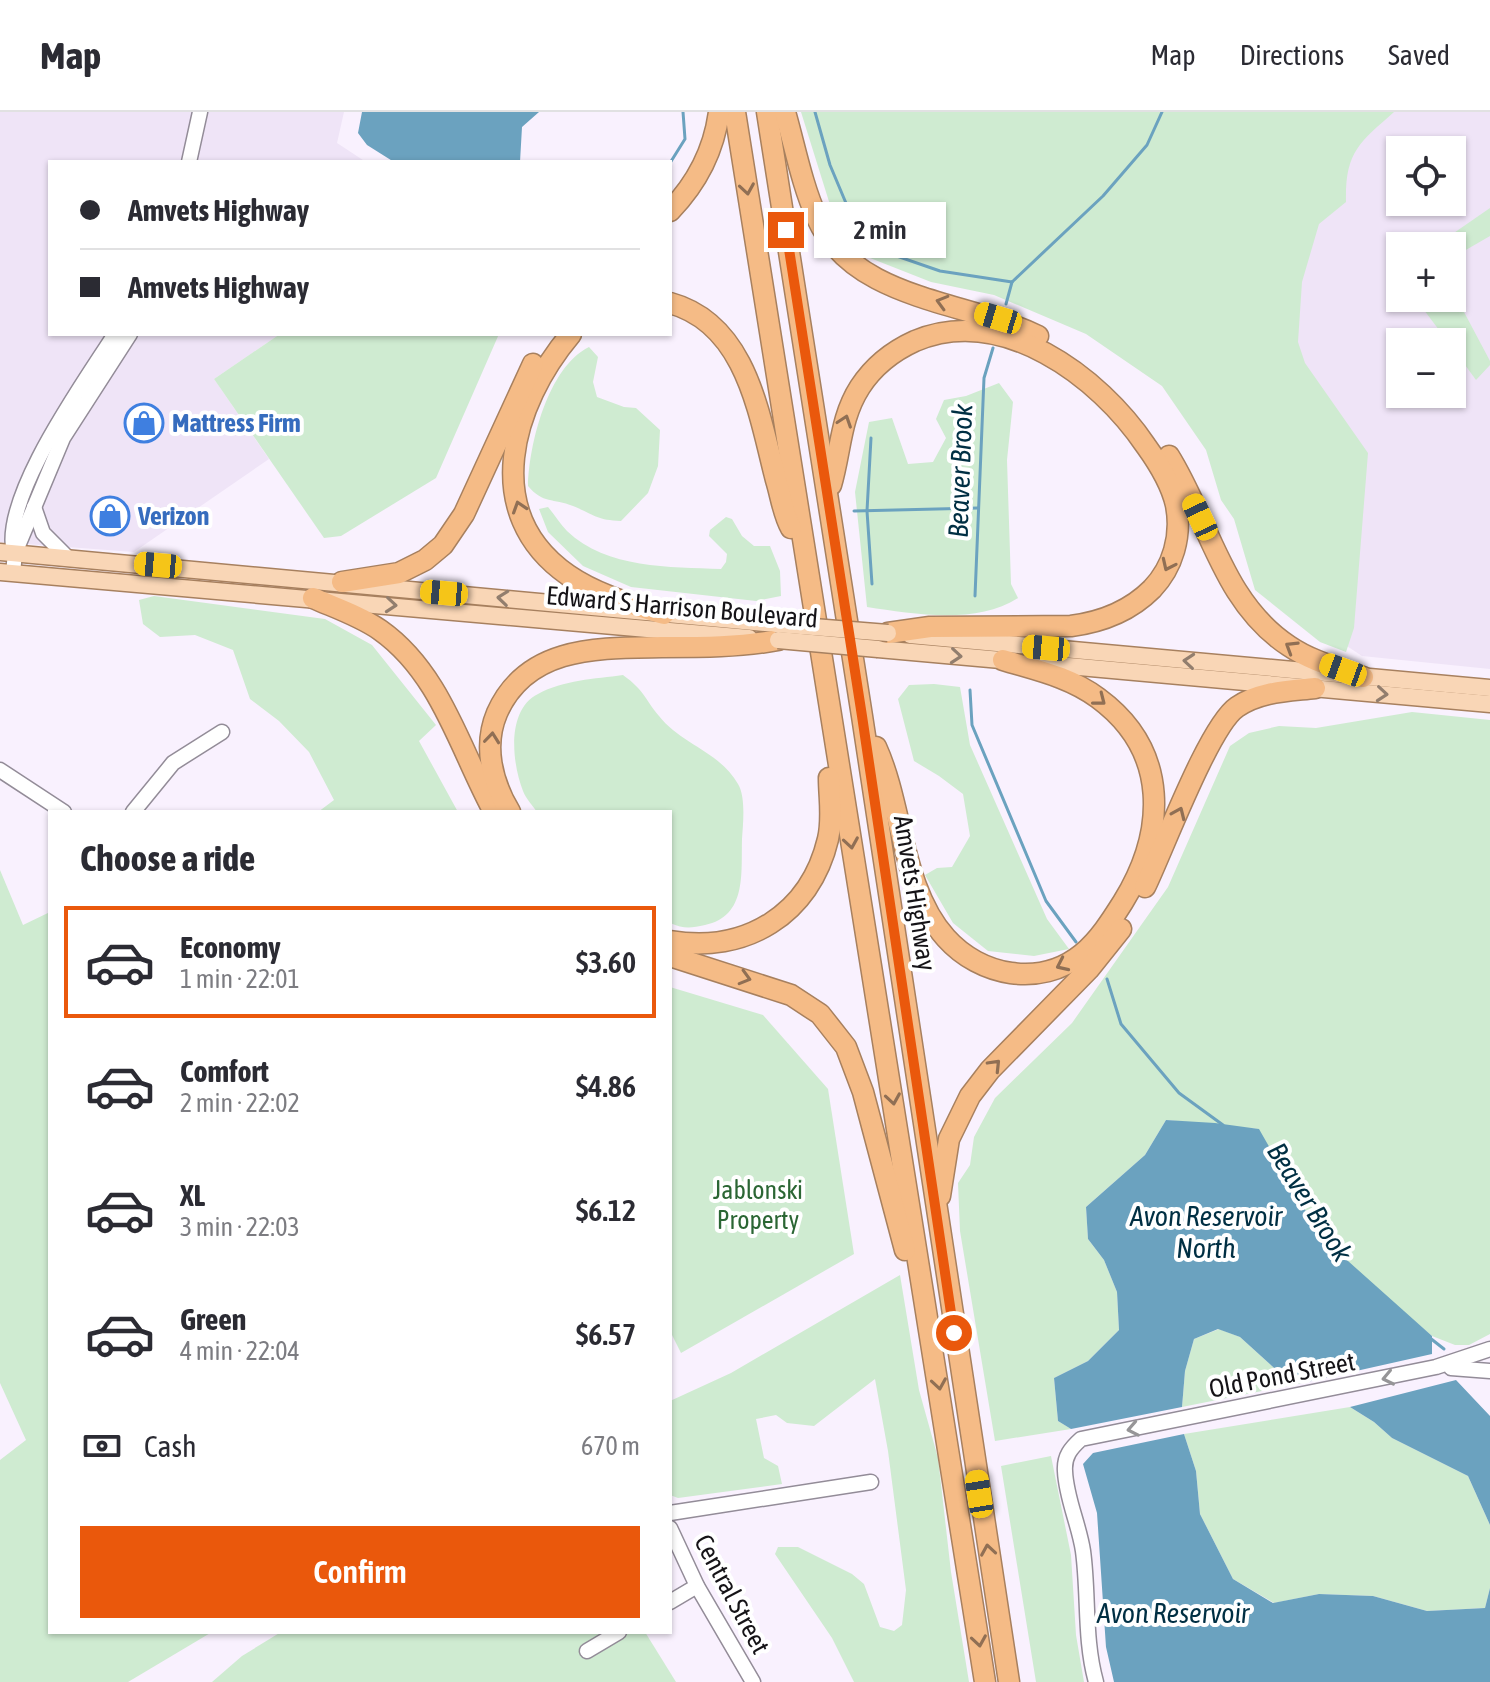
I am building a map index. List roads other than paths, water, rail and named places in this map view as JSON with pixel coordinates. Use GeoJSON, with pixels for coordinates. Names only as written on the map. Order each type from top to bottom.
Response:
{"type":"FeatureCollection","features":[{"type":"Feature","properties":{"kind":"highway"},"geometry":{"type":"LineString","coordinates":[[672,209],[703,165],[717,129],[719,112]]}},
{"type":"Feature","properties":{"kind":"highway"},"geometry":{"type":"LineString","coordinates":[[735,112],[985,1682]]}},
{"type":"Feature","properties":{"kind":"highway","name":"Amvets Highway"},"geometry":{"type":"LineString","coordinates":[[767,112],[1009,1682]]}},
{"type":"Feature","properties":{"kind":"highway"},"geometry":{"type":"LineString","coordinates":[[785,112],[817,218],[840,253],[862,271],[888,285],[1023,328],[1071,354],[1096,373],[1131,406],[1162,444],[1232,584],[1253,615],[1297,651],[1363,677]]}},
{"type":"Feature","properties":{"kind":"highway"},"geometry":{"type":"LineString","coordinates":[[672,304],[703,319],[721,335],[737,356],[749,382],[787,521],[804,549]]}},
{"type":"Feature","properties":{"kind":"highway"},"geometry":{"type":"LineString","coordinates":[[828,497],[846,414],[868,376],[905,346],[933,334],[964,330],[998,334],[1015,340],[1047,355],[1086,382],[1130,423],[1156,460],[1171,490],[1178,518],[1172,558],[1154,587],[1125,610],[1092,624],[930,627],[883,641]]}},
{"type":"Feature","properties":{"kind":"highway"},"geometry":{"type":"LineString","coordinates":[[342,582],[399,573],[425,560],[451,536],[464,514],[523,382],[552,336]]}},
{"type":"Feature","properties":{"kind":"highway"},"geometry":{"type":"LineString","coordinates":[[570,336],[542,375],[516,436],[512,474],[519,511],[539,548],[566,574],[609,597],[664,614]]}},
{"type":"Feature","properties":{"kind":"highway"},"geometry":{"type":"LineString","coordinates":[[313,598],[380,630],[419,666],[493,810]]}},
{"type":"Feature","properties":{"kind":"highway"},"geometry":{"type":"LineString","coordinates":[[509,810],[493,773],[491,731],[504,699],[536,667],[562,655],[595,649],[746,646],[777,632]]}},
{"type":"Feature","properties":{"kind":"highway"},"geometry":{"type":"LineString","coordinates":[[862,716],[881,757],[922,901],[936,926],[960,951],[988,968],[1014,974],[1053,970],[1090,947],[1134,882],[1154,823],[1153,780],[1135,737],[1100,699],[1066,679],[1003,660]]}},
{"type":"Feature","properties":{"kind":"highway"},"geometry":{"type":"LineString","coordinates":[[937,1212],[949,1139],[962,1109],[985,1076],[1089,969],[1122,929],[1150,878],[1220,726],[1234,709],[1252,699],[1315,688]]}},
{"type":"Feature","properties":{"kind":"highway"},"geometry":{"type":"LineString","coordinates":[[672,941],[701,945],[748,936],[782,915],[801,896],[813,877],[828,838],[831,817],[829,781],[834,738]]}},
{"type":"Feature","properties":{"kind":"highway"},"geometry":{"type":"LineString","coordinates":[[672,957],[791,995],[820,1014],[846,1047],[863,1092],[906,1255],[924,1290]]}},
{"type":"Feature","properties":{"kind":"main road","name":"Edward S Harrison Boulevard"},"geometry":{"type":"LineString","coordinates":[[7,553],[664,614],[777,632]]}},
{"type":"Feature","properties":{"kind":"main road","name":"Edward S Harrison Boulevard"},"geometry":{"type":"LineString","coordinates":[[6,572],[1490,688]]}},
{"type":"Feature","properties":{"kind":"main road","name":"Edward S Harrison Boulevard"},"geometry":{"type":"LineString","coordinates":[[883,641],[1003,660],[1490,704]]}},
{"type":"Feature","properties":{"kind":"street"},"geometry":{"type":"LineString","coordinates":[[189,160],[200,112]]}},
{"type":"Feature","properties":{"kind":"street"},"geometry":{"type":"LineString","coordinates":[[6,572],[10,528],[36,455],[114,336]]}},
{"type":"Feature","properties":{"kind":"street"},"geometry":{"type":"LineString","coordinates":[[7,553],[34,506],[63,438],[129,336]]}},
{"type":"Feature","properties":{"kind":"street"},"geometry":{"type":"LineString","coordinates":[[34,506],[43,533],[67,557]]}},
{"type":"Feature","properties":{"kind":"street"},"geometry":{"type":"LineString","coordinates":[[135,810],[173,763],[222,732]]}},
{"type":"Feature","properties":{"kind":"street"},"geometry":{"type":"LineString","coordinates":[[0,770],[61,810]]}},
{"type":"Feature","properties":{"kind":"street","name":"Old Pond Street"},"geometry":{"type":"LineString","coordinates":[[1096,1682],[1088,1644],[1082,1547],[1065,1471],[1066,1457],[1081,1439],[1436,1367],[1490,1349]]}},
{"type":"Feature","properties":{"kind":"street"},"geometry":{"type":"LineString","coordinates":[[1436,1367],[1490,1371]]}},
{"type":"Feature","properties":{"kind":"street"},"geometry":{"type":"LineString","coordinates":[[672,1513],[871,1482]]}},
{"type":"Feature","properties":{"kind":"street","name":"Central Street"},"geometry":{"type":"LineString","coordinates":[[672,1532],[697,1586],[753,1682]]}},
{"type":"Feature","properties":{"kind":"street"},"geometry":{"type":"LineString","coordinates":[[672,1601],[697,1586]]}},
{"type":"Feature","properties":{"kind":"street"},"geometry":{"type":"LineString","coordinates":[[587,1651],[616,1634]]}},
{"type":"Feature","properties":{"kind":"water"},"geometry":{"type":"Polygon","coordinates":[[[362,112],[539,112],[522,127],[520,160],[391,160],[367,145],[358,133],[362,112]]]}},
{"type":"Feature","properties":{"kind":"water","name":"Avon Reservoir North"},"geometry":{"type":"Polygon","coordinates":[[[1166,1120],[1259,1129],[1320,1236],[1432,1336],[1432,1354],[1307,1382],[1282,1375],[1240,1337],[1218,1329],[1194,1339],[1185,1371],[1182,1407],[1071,1429],[1058,1421],[1054,1378],[1088,1361],[1119,1330],[1117,1292],[1104,1260],[1088,1239],[1086,1207],[1145,1155],[1166,1120]]]}},
{"type":"Feature","properties":{"kind":"water"},"geometry":{"type":"Polygon","coordinates":[[[1456,1380],[1490,1416],[1490,1525],[1468,1476],[1392,1438],[1350,1407],[1456,1380]]]}},
{"type":"Feature","properties":{"kind":"water","name":"Avon Reservoir"},"geometry":{"type":"Polygon","coordinates":[[[1184,1434],[1196,1471],[1200,1514],[1233,1579],[1273,1603],[1319,1594],[1373,1596],[1427,1611],[1485,1608],[1490,1588],[1490,1682],[1114,1682],[1106,1647],[1097,1513],[1083,1464],[1093,1453],[1184,1434]]]}},
{"type":"Feature","properties":{"kind":"waterway","name":"Beaver Brook"},"geometry":{"type":"LineString","coordinates":[[672,160],[685,139],[683,112]]}},
{"type":"Feature","properties":{"kind":"waterway","name":"Beaver Brook"},"geometry":{"type":"LineString","coordinates":[[815,112],[830,165],[856,227],[885,252],[940,271],[1012,282]]}},
{"type":"Feature","properties":{"kind":"waterway"},"geometry":{"type":"LineString","coordinates":[[1012,282],[1103,196],[1147,145],[1162,112]]}},
{"type":"Feature","properties":{"kind":"waterway","name":"Beaver Brook"},"geometry":{"type":"LineString","coordinates":[[1006,304],[1012,282]]}},
{"type":"Feature","properties":{"kind":"waterway","name":"Beaver Brook"},"geometry":{"type":"LineString","coordinates":[[975,596],[984,378],[993,348]]}},
{"type":"Feature","properties":{"kind":"waterway"},"geometry":{"type":"LineString","coordinates":[[871,438],[867,511],[872,584]]}},
{"type":"Feature","properties":{"kind":"waterway"},"geometry":{"type":"LineString","coordinates":[[854,511],[978,508]]}},
{"type":"Feature","properties":{"kind":"waterway","name":"Beaver Brook"},"geometry":{"type":"LineString","coordinates":[[970,690],[972,725],[1046,901],[1076,942]]}},
{"type":"Feature","properties":{"kind":"waterway","name":"Beaver Brook"},"geometry":{"type":"LineString","coordinates":[[1107,979],[1121,1024],[1179,1093],[1223,1125]]}},
{"type":"Feature","properties":{"kind":"waterway","name":"Beaver Brook"},"geometry":{"type":"LineString","coordinates":[[1430,1338],[1444,1349]]}},
{"type":"Feature","properties":{"kind":"place","name":"Mattress Firm"},"geometry":{"type":"Point","coordinates":[144,423]}},
{"type":"Feature","properties":{"kind":"place","name":"Verizon"},"geometry":{"type":"Point","coordinates":[110,516]}},
{"type":"Feature","properties":{"kind":"park label","name":"Jablonski Property"},"geometry":{"type":"Point","coordinates":[758,1205]}}]}
